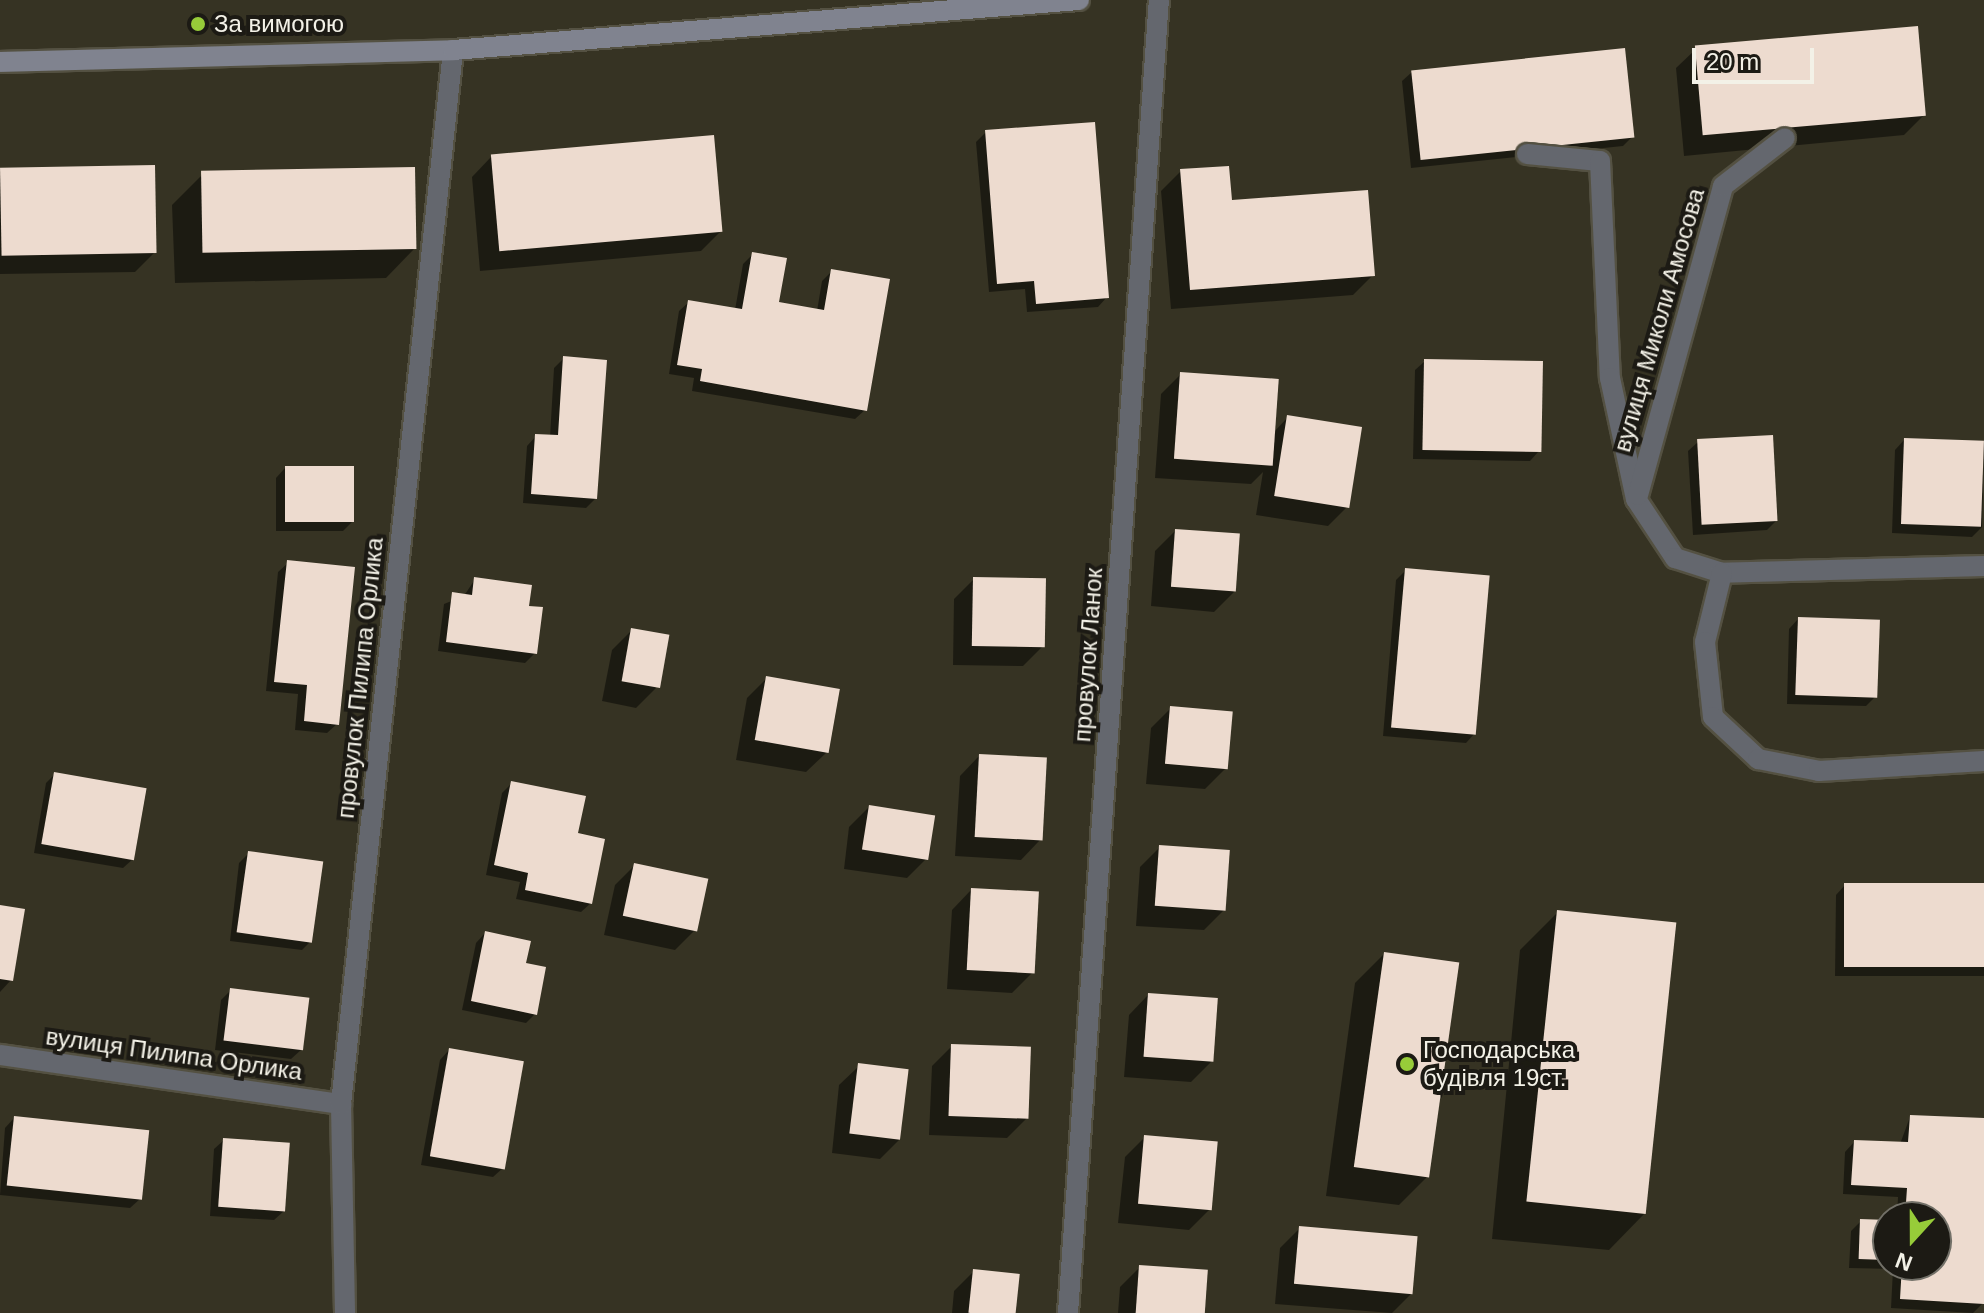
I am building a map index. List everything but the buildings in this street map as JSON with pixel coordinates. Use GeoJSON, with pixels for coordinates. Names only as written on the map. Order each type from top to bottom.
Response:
{"type":"FeatureCollection","features":[{"type":"Feature","properties":{"kind":"main road"},"geometry":{"type":"LineString","coordinates":[[0,62],[453,50],[1079,0]]}},
{"type":"Feature","properties":{"kind":"street","name":"провулок Ланок"},"geometry":{"type":"LineString","coordinates":[[1068,1313],[1159,0]]}},
{"type":"Feature","properties":{"kind":"street","name":"провулок Пилипа Орлика"},"geometry":{"type":"LineString","coordinates":[[345,1313],[341,1104],[453,50]]}},
{"type":"Feature","properties":{"kind":"street","name":"вулиця Миколи Амосова"},"geometry":{"type":"LineString","coordinates":[[1636,499],[1723,186],[1785,138]]}},
{"type":"Feature","properties":{"kind":"street","name":"вулиця Миколи Амосова"},"geometry":{"type":"LineString","coordinates":[[1527,154],[1600,161],[1610,378],[1636,499],[1675,558],[1722,573],[1984,566]]}},
{"type":"Feature","properties":{"kind":"street"},"geometry":{"type":"LineString","coordinates":[[1722,573],[1705,642],[1713,717],[1758,759],[1819,771],[1984,761]]}},
{"type":"Feature","properties":{"kind":"street","name":"вулиця Пилипа Орлика"},"geometry":{"type":"LineString","coordinates":[[0,1055],[341,1104]]}},
{"type":"Feature","properties":{"kind":"place","name":"За вимогою"},"geometry":{"type":"Point","coordinates":[198,24]}},
{"type":"Feature","properties":{"kind":"place","name":"Господарська будівля 19ст."},"geometry":{"type":"Point","coordinates":[1407,1064]}}]}
